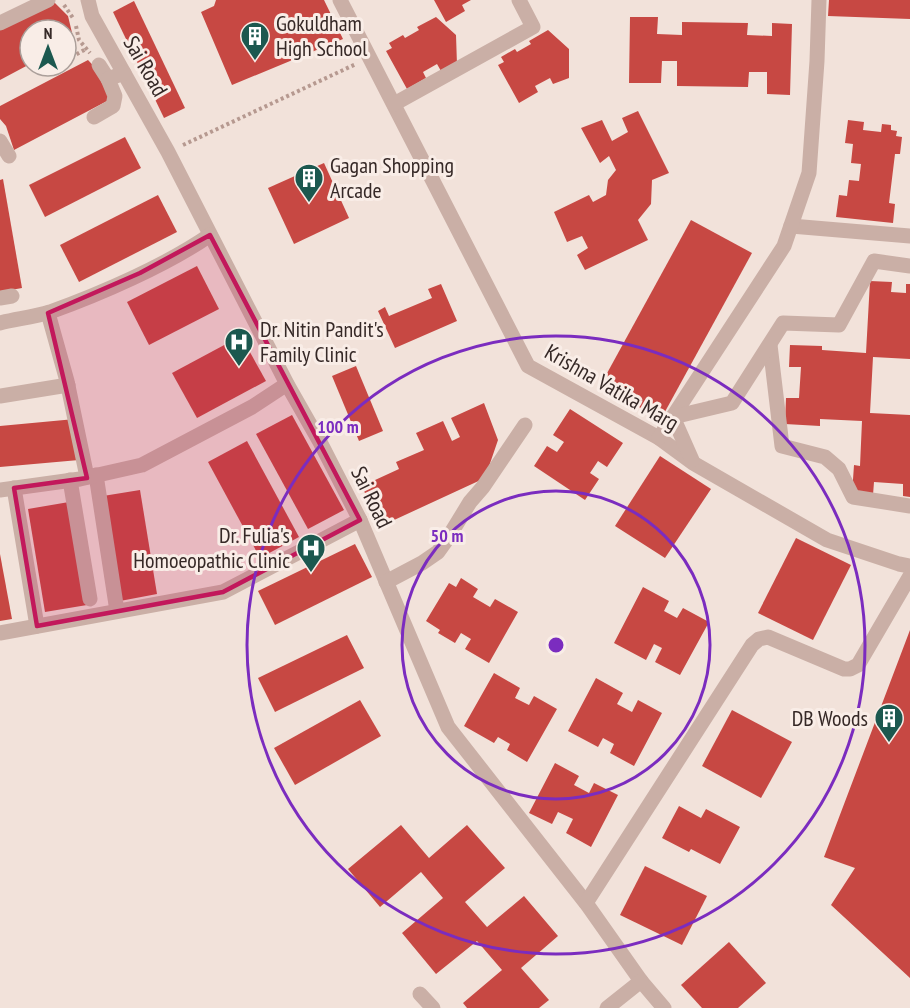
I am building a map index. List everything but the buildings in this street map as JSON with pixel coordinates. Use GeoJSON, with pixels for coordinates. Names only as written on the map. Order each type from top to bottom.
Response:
{"type":"FeatureCollection","features":[{"type":"Feature","properties":{"kind":"street"},"geometry":{"type":"LineString","coordinates":[[0,23],[48,0]]}},
{"type":"Feature","properties":{"kind":"street","name":"Sai Road"},"geometry":{"type":"LineString","coordinates":[[88,0],[92,16],[168,152],[287,384],[360,520],[448,727],[586,903],[641,981],[664,1008]]}},
{"type":"Feature","properties":{"kind":"street","name":"Krishna Vatika Marg"},"geometry":{"type":"LineString","coordinates":[[340,0],[528,366],[659,438],[693,463],[828,540],[910,566]]}},
{"type":"Feature","properties":{"kind":"street"},"geometry":{"type":"LineString","coordinates":[[394,104],[533,27],[519,0]]}},
{"type":"Feature","properties":{"kind":"street"},"geometry":{"type":"LineString","coordinates":[[659,438],[784,246],[809,172],[819,0]]}},
{"type":"Feature","properties":{"kind":"street"},"geometry":{"type":"LineString","coordinates":[[94,117],[113,106],[115,96],[108,79],[96,61]]}},
{"type":"Feature","properties":{"kind":"street"},"geometry":{"type":"LineString","coordinates":[[108,79],[124,73]]}},
{"type":"Feature","properties":{"kind":"street"},"geometry":{"type":"LineString","coordinates":[[0,141],[9,156]]}},
{"type":"Feature","properties":{"kind":"street"},"geometry":{"type":"LineString","coordinates":[[791,225],[910,236]]}},
{"type":"Feature","properties":{"kind":"street"},"geometry":{"type":"LineString","coordinates":[[0,323],[48,313],[140,273],[194,246],[210,235]]}},
{"type":"Feature","properties":{"kind":"street"},"geometry":{"type":"LineString","coordinates":[[673,417],[732,403],[783,322],[839,325],[874,261],[910,266]]}},
{"type":"Feature","properties":{"kind":"street"},"geometry":{"type":"LineString","coordinates":[[48,313],[92,476],[117,611]]}},
{"type":"Feature","properties":{"kind":"street"},"geometry":{"type":"LineString","coordinates":[[770,345],[782,446],[825,457],[840,469],[853,497],[910,506]]}},
{"type":"Feature","properties":{"kind":"street"},"geometry":{"type":"LineString","coordinates":[[37,626],[7,489],[92,476],[142,465],[252,407],[287,384]]}},
{"type":"Feature","properties":{"kind":"street"},"geometry":{"type":"LineString","coordinates":[[0,396],[68,385]]}},
{"type":"Feature","properties":{"kind":"street"},"geometry":{"type":"LineString","coordinates":[[673,417],[693,463]]}},
{"type":"Feature","properties":{"kind":"street"},"geometry":{"type":"LineString","coordinates":[[386,582],[438,552],[470,502],[525,425]]}},
{"type":"Feature","properties":{"kind":"street"},"geometry":{"type":"LineString","coordinates":[[69,480],[90,599]]}},
{"type":"Feature","properties":{"kind":"street"},"geometry":{"type":"LineString","coordinates":[[0,633],[223,592],[360,520]]}},
{"type":"Feature","properties":{"kind":"street"},"geometry":{"type":"LineString","coordinates":[[586,903],[753,645],[759,639],[768,637],[844,669],[855,668],[910,576]]}},
{"type":"Feature","properties":{"kind":"street"},"geometry":{"type":"LineString","coordinates":[[607,1008],[641,981]]}},
{"type":"Feature","properties":{"kind":"street"},"geometry":{"type":"LineString","coordinates":[[420,994],[433,1008]]}},
{"type":"Feature","properties":{"kind":"path"},"geometry":{"type":"LineString","coordinates":[[59,0],[72,16],[79,40],[96,61]]}},
{"type":"Feature","properties":{"kind":"path"},"geometry":{"type":"LineString","coordinates":[[78,53],[86,49]]}},
{"type":"Feature","properties":{"kind":"path"},"geometry":{"type":"LineString","coordinates":[[168,152],[370,57]]}},
{"type":"Feature","properties":{"kind":"highlighted area"},"geometry":{"type":"Polygon","coordinates":[[[210,235],[360,520],[223,592],[37,626],[14,488],[87,478],[48,313],[140,273],[210,235]]]}},
{"type":"Feature","properties":{"kind":"place","name":"Gokuldham High School"},"geometry":{"type":"Point","coordinates":[255,62]}},
{"type":"Feature","properties":{"kind":"place","name":"Gagan Shopping Arcade"},"geometry":{"type":"Point","coordinates":[309,204]}},
{"type":"Feature","properties":{"kind":"place","name":"Dr. Nitin Pandit's Family Clinic"},"geometry":{"type":"Point","coordinates":[239,368]}},
{"type":"Feature","properties":{"kind":"place","name":"Dr. Fulia's Homoeopathic Clinic"},"geometry":{"type":"Point","coordinates":[311,574]}},
{"type":"Feature","properties":{"kind":"place","name":"DB Woods"},"geometry":{"type":"Point","coordinates":[889,744]}}]}
